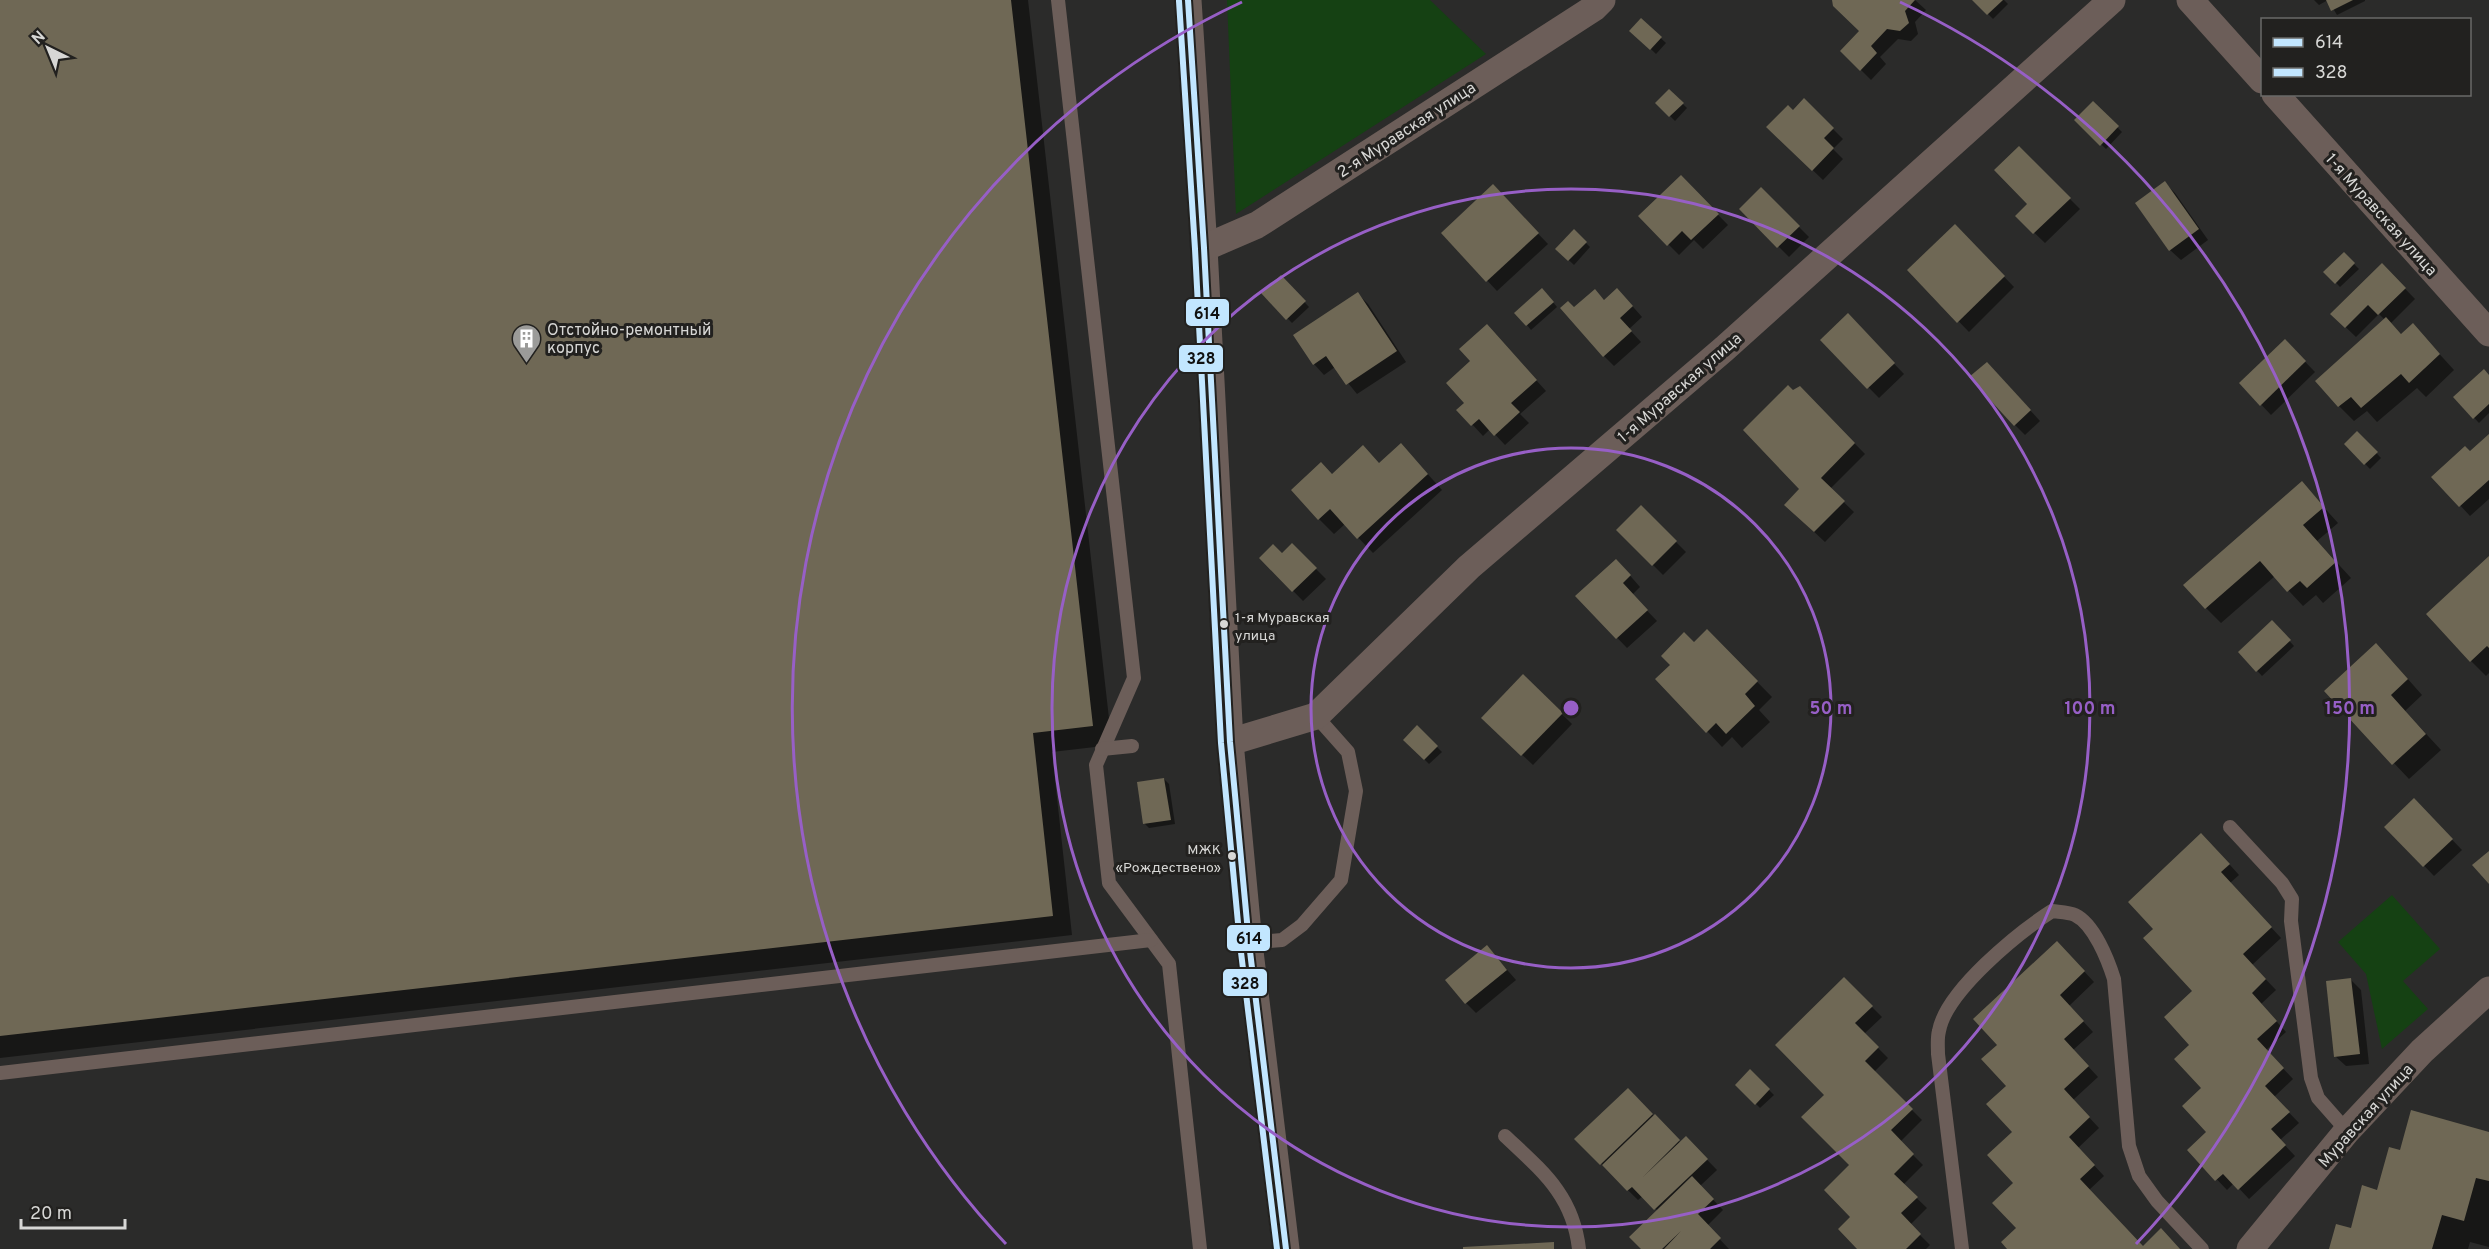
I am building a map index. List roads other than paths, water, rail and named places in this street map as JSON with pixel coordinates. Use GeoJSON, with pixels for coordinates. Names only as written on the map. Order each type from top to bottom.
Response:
{"type":"FeatureCollection","features":[{"type":"Feature","properties":{"kind":"street"},"geometry":{"type":"LineString","coordinates":[[1188,0],[1204,248],[1230,742],[1249,944],[1286,1249]]}},
{"type":"Feature","properties":{"kind":"street","name":"2-я Муравская улица"},"geometry":{"type":"LineString","coordinates":[[1204,248],[1257,225],[1584,14],[1602,0]]}},
{"type":"Feature","properties":{"kind":"street","name":"1-я Муравская улица"},"geometry":{"type":"LineString","coordinates":[[1230,742],[1316,716],[1469,567],[1724,349],[2112,0]]}},
{"type":"Feature","properties":{"kind":"street"},"geometry":{"type":"LineString","coordinates":[[2190,0],[2261,79]]}},
{"type":"Feature","properties":{"kind":"street","name":"1-я Муравская улица"},"geometry":{"type":"LineString","coordinates":[[2277,96],[2489,333]]}},
{"type":"Feature","properties":{"kind":"street","name":"Муравская улица"},"geometry":{"type":"LineString","coordinates":[[2250,1249],[2347,1131],[2422,1051],[2489,990]]}},
{"type":"Feature","properties":{"kind":"lane"},"geometry":{"type":"LineString","coordinates":[[1058,0],[1134,678],[1096,765],[1109,884],[1169,964],[1200,1249]]}},
{"type":"Feature","properties":{"kind":"lane"},"geometry":{"type":"LineString","coordinates":[[1249,944],[1282,940],[1302,925],[1341,880],[1356,790],[1348,752],[1316,716]]}},
{"type":"Feature","properties":{"kind":"lane"},"geometry":{"type":"LineString","coordinates":[[1102,749],[1132,746]]}},
{"type":"Feature","properties":{"kind":"lane"},"geometry":{"type":"LineString","coordinates":[[2230,827],[2282,883],[2292,899],[2291,921],[2311,1078],[2318,1098],[2347,1131]]}},
{"type":"Feature","properties":{"kind":"lane"},"geometry":{"type":"LineString","coordinates":[[1962,1249],[1938,1054],[1939,1030],[1948,1009],[1964,987],[2031,924],[2052,911],[2076,915],[2095,935],[2107,957],[2114,979],[2129,1146],[2139,1176],[2157,1201],[2202,1249]]}},
{"type":"Feature","properties":{"kind":"lane"},"geometry":{"type":"LineString","coordinates":[[0,1073],[1151,940]]}},
{"type":"Feature","properties":{"kind":"lane"},"geometry":{"type":"LineString","coordinates":[[1505,1136],[1549,1179],[1568,1205],[1580,1249]]}},
{"type":"Feature","properties":{"kind":"place","name":"Отстойно-ремонтный корпус"},"geometry":{"type":"Point","coordinates":[526,364]}},
{"type":"Feature","properties":{"kind":"place","name":"1-я Муравская улица"},"geometry":{"type":"Point","coordinates":[1224,624]}},
{"type":"Feature","properties":{"kind":"place","name":"МЖК «Рождествено»"},"geometry":{"type":"Point","coordinates":[1232,856]}}]}
